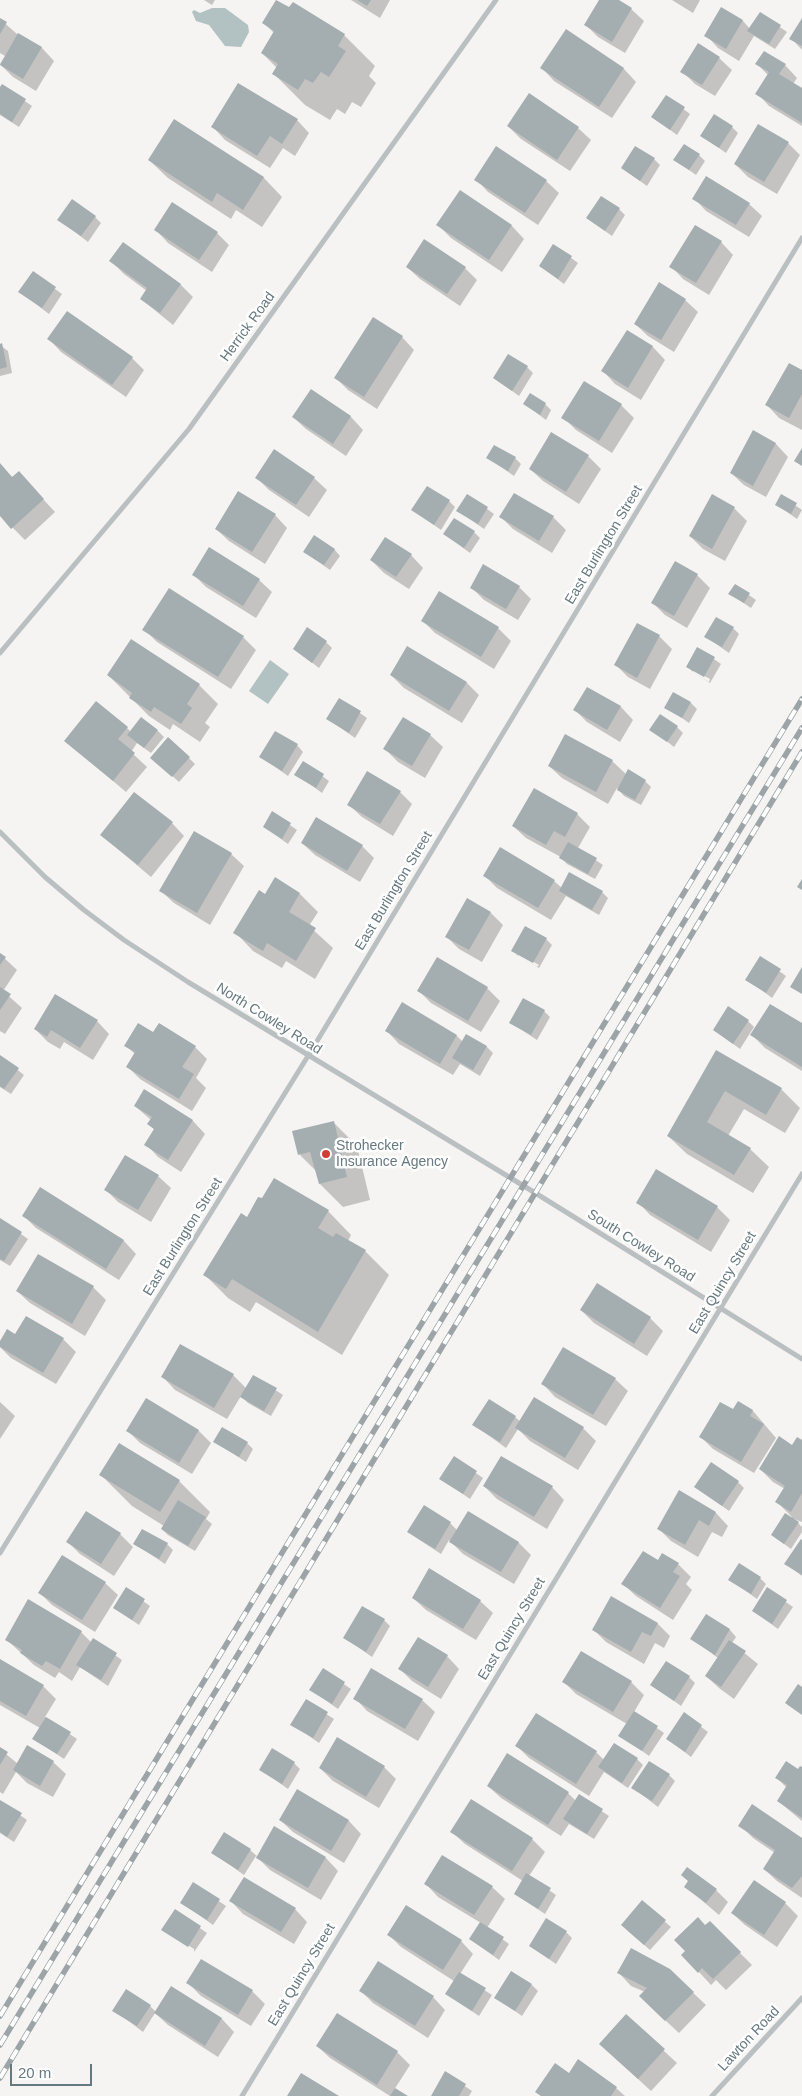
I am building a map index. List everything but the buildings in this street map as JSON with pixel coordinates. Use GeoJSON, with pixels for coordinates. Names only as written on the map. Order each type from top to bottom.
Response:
{"type":"FeatureCollection","features":[{"type":"Feature","properties":{"kind":"street","name":"Herrick Road"},"geometry":{"type":"LineString","coordinates":[[0,653],[189,429],[496,0]]}},
{"type":"Feature","properties":{"kind":"street","name":"East Burlington Street"},"geometry":{"type":"LineString","coordinates":[[0,1552],[308,1056],[802,238]]}},
{"type":"Feature","properties":{"kind":"street","name":"North Cowley Road"},"geometry":{"type":"LineString","coordinates":[[0,832],[45,877],[124,940],[308,1056],[545,1199]]}},
{"type":"Feature","properties":{"kind":"street","name":"East Quincy Street"},"geometry":{"type":"LineString","coordinates":[[242,2096],[802,1174]]}},
{"type":"Feature","properties":{"kind":"street","name":"South Cowley Road"},"geometry":{"type":"LineString","coordinates":[[545,1199],[802,1359]]}},
{"type":"Feature","properties":{"kind":"street","name":"Lawton Road"},"geometry":{"type":"LineString","coordinates":[[712,2096],[802,1998]]}},
{"type":"Feature","properties":{"kind":"shaded area"},"geometry":{"type":"Polygon","coordinates":[[[212,8],[225,8],[248,25],[249,32],[241,47],[225,46],[209,25],[196,21],[192,12],[194,10],[200,13],[212,8]]]}},
{"type":"Feature","properties":{"kind":"shaded area"},"geometry":{"type":"Polygon","coordinates":[[[270,660],[289,674],[268,704],[249,691],[270,660]]]}},
{"type":"Feature","properties":{"kind":"railway"},"geometry":{"type":"LineString","coordinates":[[0,2016],[802,699]]}},
{"type":"Feature","properties":{"kind":"railway"},"geometry":{"type":"LineString","coordinates":[[0,2045],[802,728]]}},
{"type":"Feature","properties":{"kind":"railway"},"geometry":{"type":"LineString","coordinates":[[0,2078],[802,752]]}},
{"type":"Feature","properties":{"kind":"place","name":"Strohecker Insurance Agency"},"geometry":{"type":"Point","coordinates":[326,1154]}}]}
